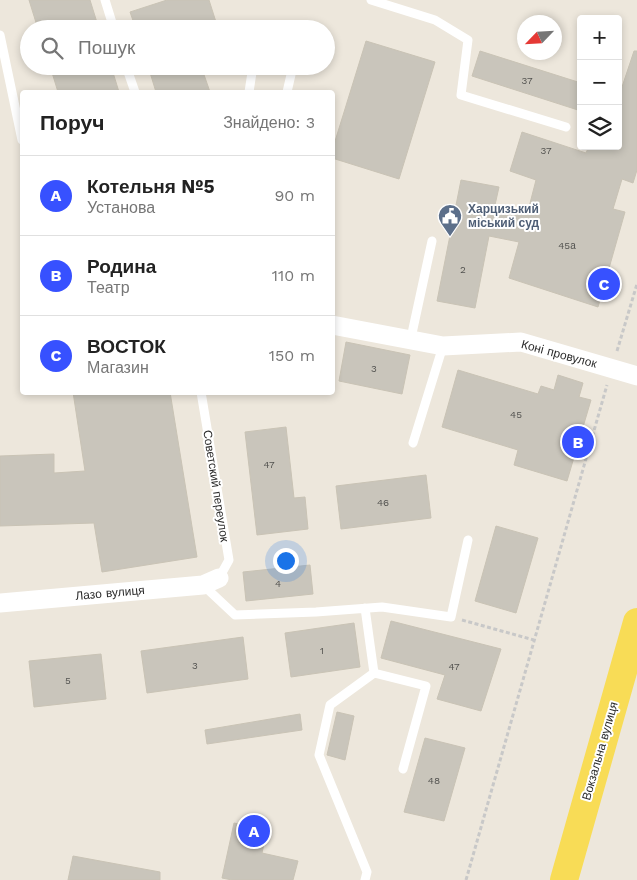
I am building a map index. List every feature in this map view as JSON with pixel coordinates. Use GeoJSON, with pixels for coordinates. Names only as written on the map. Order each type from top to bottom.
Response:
{"type":"FeatureCollection","features":[{"type":"Feature","properties":{"kind":"main road","name":"Вокзальна вулиця"},"geometry":{"type":"LineString","coordinates":[[564,880],[637,622]]}},
{"type":"Feature","properties":{"kind":"street","name":"Коні провулок"},"geometry":{"type":"LineString","coordinates":[[335,325],[411,338],[443,346],[521,342],[637,376]]}},
{"type":"Feature","properties":{"kind":"street","name":"Лазо вулиця"},"geometry":{"type":"LineString","coordinates":[[0,603],[211,582]]}},
{"type":"Feature","properties":{"kind":"lane"},"geometry":{"type":"LineString","coordinates":[[105,0],[111,20]]}},
{"type":"Feature","properties":{"kind":"lane"},"geometry":{"type":"LineString","coordinates":[[371,0],[435,20],[468,40],[461,95],[566,127]]}},
{"type":"Feature","properties":{"kind":"lane"},"geometry":{"type":"LineString","coordinates":[[0,35],[20,130]]}},
{"type":"Feature","properties":{"kind":"lane"},"geometry":{"type":"LineString","coordinates":[[129,75],[134,90]]}},
{"type":"Feature","properties":{"kind":"lane"},"geometry":{"type":"LineString","coordinates":[[249,90],[252,75]]}},
{"type":"Feature","properties":{"kind":"lane"},"geometry":{"type":"LineString","coordinates":[[287,90],[291,75]]}},
{"type":"Feature","properties":{"kind":"lane"},"geometry":{"type":"LineString","coordinates":[[411,338],[432,241]]}},
{"type":"Feature","properties":{"kind":"lane"},"geometry":{"type":"LineString","coordinates":[[413,443],[443,346]]}},
{"type":"Feature","properties":{"kind":"lane","name":"Советский переулок"},"geometry":{"type":"LineString","coordinates":[[201,395],[228,560],[211,582]]}},
{"type":"Feature","properties":{"kind":"lane"},"geometry":{"type":"LineString","coordinates":[[211,582],[235,615],[382,607],[451,617],[468,540]]}},
{"type":"Feature","properties":{"kind":"lane"},"geometry":{"type":"LineString","coordinates":[[365,608],[374,673]]}},
{"type":"Feature","properties":{"kind":"lane"},"geometry":{"type":"LineString","coordinates":[[374,673],[426,686],[403,769]]}},
{"type":"Feature","properties":{"kind":"lane"},"geometry":{"type":"LineString","coordinates":[[365,880],[367,872],[319,755],[330,705],[374,673]]}},
{"type":"Feature","properties":{"kind":"path"},"geometry":{"type":"LineString","coordinates":[[466,880],[611,369],[637,284]]}},
{"type":"Feature","properties":{"kind":"path"},"geometry":{"type":"LineString","coordinates":[[451,617],[534,640]]}},
{"type":"Feature","properties":{"kind":"building"},"geometry":{"type":"Polygon","coordinates":[[[29,0],[90,0],[96,20],[35,20],[29,0]]]}},
{"type":"Feature","properties":{"kind":"building"},"geometry":{"type":"Polygon","coordinates":[[[167,0],[209,0],[215,20],[133,20],[130,12],[167,0]]]}},
{"type":"Feature","properties":{"kind":"building"},"geometry":{"type":"Polygon","coordinates":[[[366,41],[435,62],[399,179],[335,159],[335,141],[366,41]]]}},
{"type":"Feature","properties":{"kind":"building"},"geometry":{"type":"Polygon","coordinates":[[[480,51],[577,82],[577,110],[472,76],[480,51]]]}},
{"type":"Feature","properties":{"kind":"building"},"geometry":{"type":"Polygon","coordinates":[[[634,51],[637,51],[637,170],[633,183],[622,179],[613,209],[625,212],[598,307],[509,278],[519,242],[489,236],[475,308],[437,301],[461,180],[499,187],[495,205],[528,211],[536,180],[510,171],[522,132],[586,153],[587,150],[622,150],[622,87],[634,51]]]}},
{"type":"Feature","properties":{"kind":"building"},"geometry":{"type":"Polygon","coordinates":[[[53,75],[114,75],[118,90],[57,90],[53,75]]]}},
{"type":"Feature","properties":{"kind":"building"},"geometry":{"type":"Polygon","coordinates":[[[151,75],[204,75],[209,90],[155,90],[151,75]]]}},
{"type":"Feature","properties":{"kind":"building"},"geometry":{"type":"Polygon","coordinates":[[[346,342],[410,355],[402,394],[339,381],[346,342]]]}},
{"type":"Feature","properties":{"kind":"building"},"geometry":{"type":"Polygon","coordinates":[[[458,370],[538,394],[541,386],[554,390],[558,375],[583,383],[579,397],[591,400],[567,481],[514,465],[518,450],[442,427],[458,370]]]}},
{"type":"Feature","properties":{"kind":"building"},"geometry":{"type":"Polygon","coordinates":[[[73,395],[170,395],[197,557],[102,572],[94,523],[0,526],[0,456],[54,454],[54,473],[85,471],[73,395]]]}},
{"type":"Feature","properties":{"kind":"building"},"geometry":{"type":"Polygon","coordinates":[[[286,427],[294,498],[305,497],[308,529],[257,535],[245,432],[286,427]]]}},
{"type":"Feature","properties":{"kind":"building"},"geometry":{"type":"Polygon","coordinates":[[[426,475],[431,518],[341,529],[336,486],[426,475]]]}},
{"type":"Feature","properties":{"kind":"building"},"geometry":{"type":"Polygon","coordinates":[[[496,526],[538,538],[516,613],[475,601],[496,526]]]}},
{"type":"Feature","properties":{"kind":"building"},"geometry":{"type":"Polygon","coordinates":[[[310,565],[313,594],[246,601],[243,572],[310,565]]]}},
{"type":"Feature","properties":{"kind":"building"},"geometry":{"type":"Polygon","coordinates":[[[391,621],[501,649],[481,711],[437,699],[445,675],[381,658],[391,621]]]}},
{"type":"Feature","properties":{"kind":"building"},"geometry":{"type":"Polygon","coordinates":[[[354,623],[360,667],[291,677],[285,633],[354,623]]]}},
{"type":"Feature","properties":{"kind":"building"},"geometry":{"type":"Polygon","coordinates":[[[243,637],[248,679],[147,693],[141,651],[243,637]]]}},
{"type":"Feature","properties":{"kind":"building"},"geometry":{"type":"Polygon","coordinates":[[[101,654],[106,699],[34,707],[29,661],[101,654]]]}},
{"type":"Feature","properties":{"kind":"building"},"geometry":{"type":"Polygon","coordinates":[[[337,712],[354,716],[345,760],[327,755],[337,712]]]}},
{"type":"Feature","properties":{"kind":"building"},"geometry":{"type":"Polygon","coordinates":[[[300,714],[302,730],[207,744],[205,730],[300,714]]]}},
{"type":"Feature","properties":{"kind":"building"},"geometry":{"type":"Polygon","coordinates":[[[425,738],[465,748],[444,821],[404,812],[425,738]]]}},
{"type":"Feature","properties":{"kind":"building"},"geometry":{"type":"Polygon","coordinates":[[[234,823],[267,830],[262,853],[298,861],[293,880],[232,880],[222,878],[234,823]]]}},
{"type":"Feature","properties":{"kind":"building"},"geometry":{"type":"Polygon","coordinates":[[[73,856],[160,872],[160,880],[68,880],[73,856]]]}},
{"type":"Feature","properties":{"kind":"place","name":"Харцизький міський суд"},"geometry":{"type":"Point","coordinates":[450,237]}},
{"type":"Feature","properties":{"kind":"place","name":"ВОСТОК"},"geometry":{"type":"Point","coordinates":[604,284]}},
{"type":"Feature","properties":{"kind":"place","name":"Родина"},"geometry":{"type":"Point","coordinates":[578,442]}},
{"type":"Feature","properties":{"kind":"place","name":"Котельня №5"},"geometry":{"type":"Point","coordinates":[254,831]}}]}
